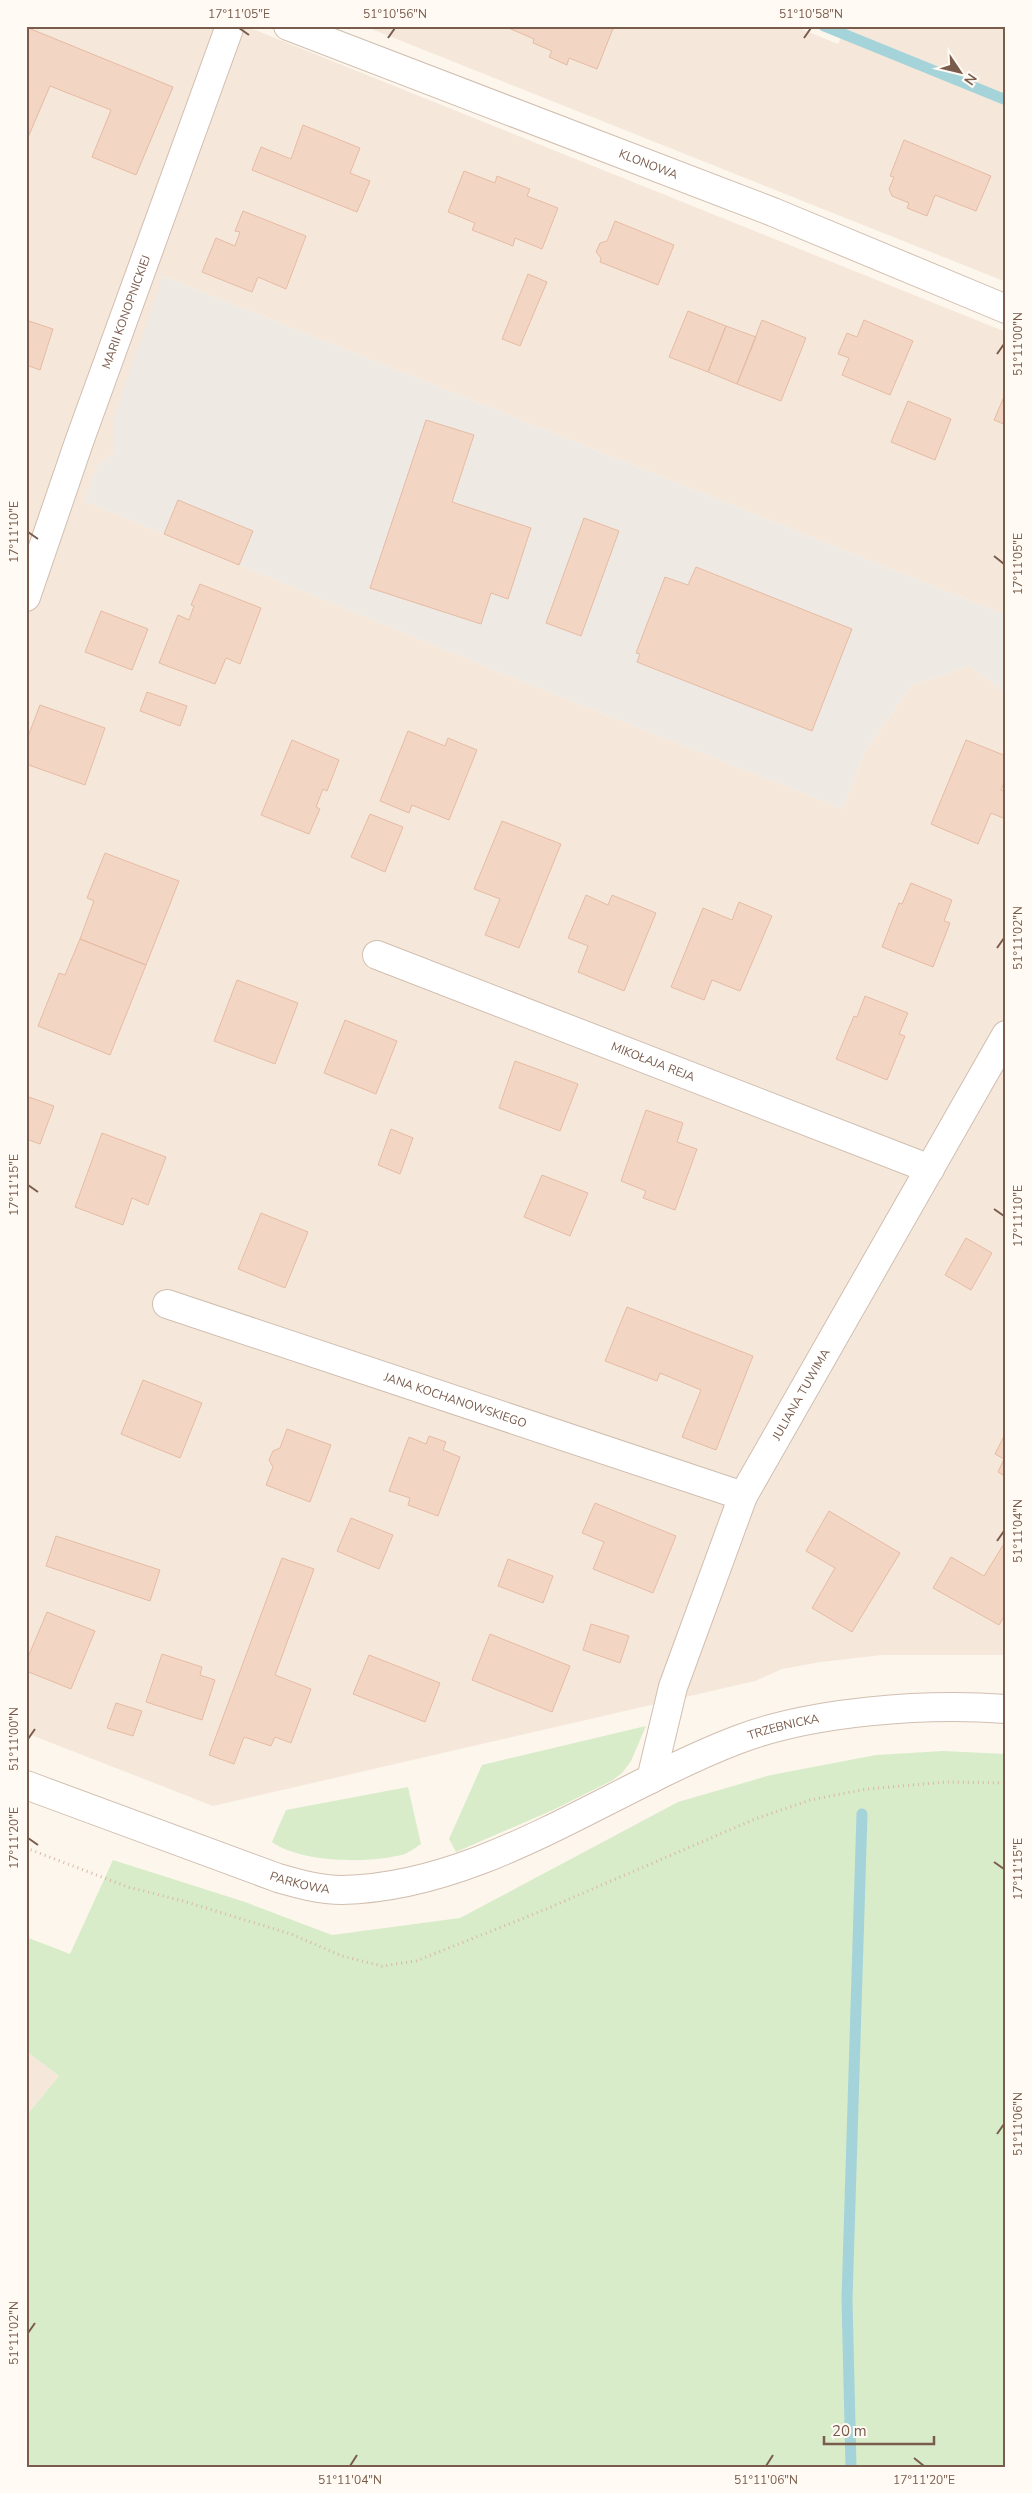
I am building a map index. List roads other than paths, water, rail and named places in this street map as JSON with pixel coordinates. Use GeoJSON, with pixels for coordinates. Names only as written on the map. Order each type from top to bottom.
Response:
{"type":"FeatureCollection","features":[{"type":"Feature","properties":{"kind":"street","name":"MARII KONOPNICKIEJ"},"geometry":{"type":"LineString","coordinates":[[26,597],[82,433],[230,26]]}},
{"type":"Feature","properties":{"kind":"street","name":"KLONOWA"},"geometry":{"type":"LineString","coordinates":[[288,26],[773,212],[1006,309]]}},
{"type":"Feature","properties":{"kind":"street","name":"MIKOŁAJA REJA"},"geometry":{"type":"LineString","coordinates":[[377,955],[930,1169]]}},
{"type":"Feature","properties":{"kind":"street","name":"JULIANA TUWIMA"},"geometry":{"type":"LineString","coordinates":[[651,1779],[673,1686],[743,1496],[1006,1035]]}},
{"type":"Feature","properties":{"kind":"street","name":"JANA KOCHANOWSKIEGO"},"geometry":{"type":"LineString","coordinates":[[167,1304],[743,1496]]}},
{"type":"Feature","properties":{"kind":"street","name":"TRZEBNICKA"},"geometry":{"type":"LineString","coordinates":[[578,1815],[738,1739],[801,1721],[928,1708],[1006,1709]]}},
{"type":"Feature","properties":{"kind":"street","name":"PARKOWA"},"geometry":{"type":"LineString","coordinates":[[26,1785],[278,1878],[308,1886],[341,1890],[381,1886],[432,1876],[494,1854],[578,1815]]}},
{"type":"Feature","properties":{"kind":"waterway"},"geometry":{"type":"LineString","coordinates":[[824,26],[1006,100]]}},
{"type":"Feature","properties":{"kind":"waterway"},"geometry":{"type":"LineString","coordinates":[[851,2467],[847,2299],[862,1814]]}}]}
